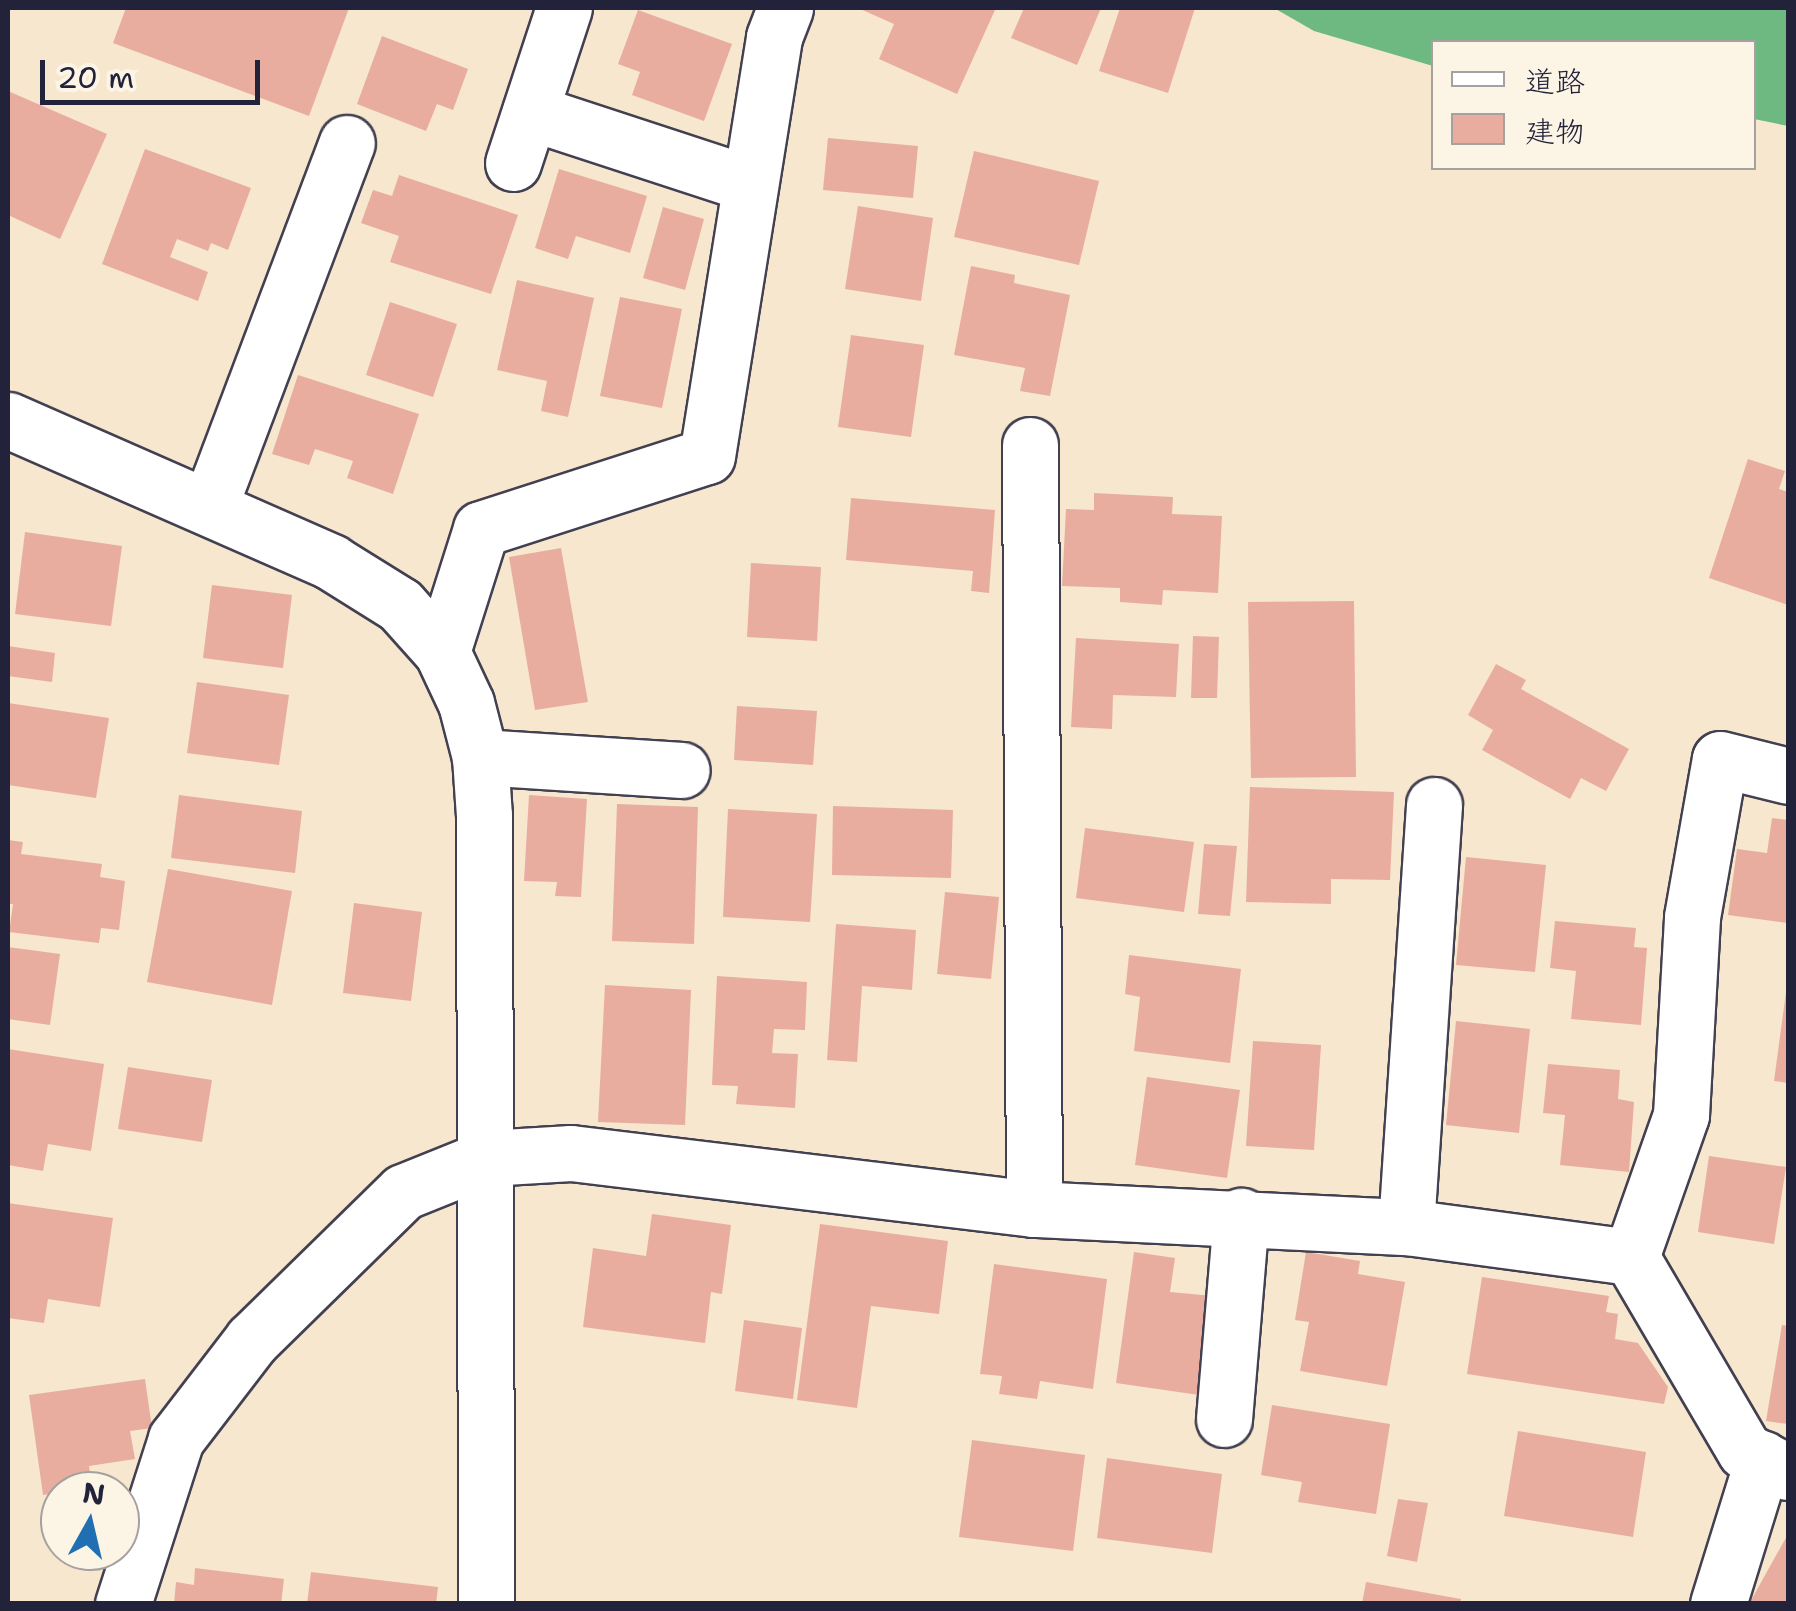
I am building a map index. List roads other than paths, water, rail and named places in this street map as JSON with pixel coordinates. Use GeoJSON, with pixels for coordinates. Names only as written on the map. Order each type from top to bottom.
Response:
{"type":"FeatureCollection","features":[{"type":"Feature","properties":{"kind":"street"},"geometry":{"type":"LineString","coordinates":[[564,8],[522,138],[750,184]]}},
{"type":"Feature","properties":{"kind":"street"},"geometry":{"type":"LineString","coordinates":[[442,652],[481,528],[706,456],[774,37],[785,8]]}},
{"type":"Feature","properties":{"kind":"street"},"geometry":{"type":"LineString","coordinates":[[210,505],[347,143]]}},
{"type":"Feature","properties":{"kind":"street"},"geometry":{"type":"LineString","coordinates":[[8,420],[210,505],[331,562],[400,606],[442,652],[466,703],[480,757],[487,1158],[486,1604]]}},
{"type":"Feature","properties":{"kind":"street"},"geometry":{"type":"LineString","coordinates":[[1030,445],[1034,1208]]}},
{"type":"Feature","properties":{"kind":"street"},"geometry":{"type":"LineString","coordinates":[[480,757],[682,770]]}},
{"type":"Feature","properties":{"kind":"street"},"geometry":{"type":"LineString","coordinates":[[1718,1604],[1776,1466],[1745,1451],[1631,1257],[1681,1116],[1692,917],[1720,759],[1788,776]]}},
{"type":"Feature","properties":{"kind":"street"},"geometry":{"type":"LineString","coordinates":[[1406,1226],[1434,805]]}},
{"type":"Feature","properties":{"kind":"street"},"geometry":{"type":"LineString","coordinates":[[124,1604],[176,1439],[252,1340],[404,1192],[487,1158],[571,1153],[1034,1208],[1406,1226],[1631,1257]]}},
{"type":"Feature","properties":{"kind":"street"},"geometry":{"type":"LineString","coordinates":[[1224,1419],[1241,1216]]}}]}
